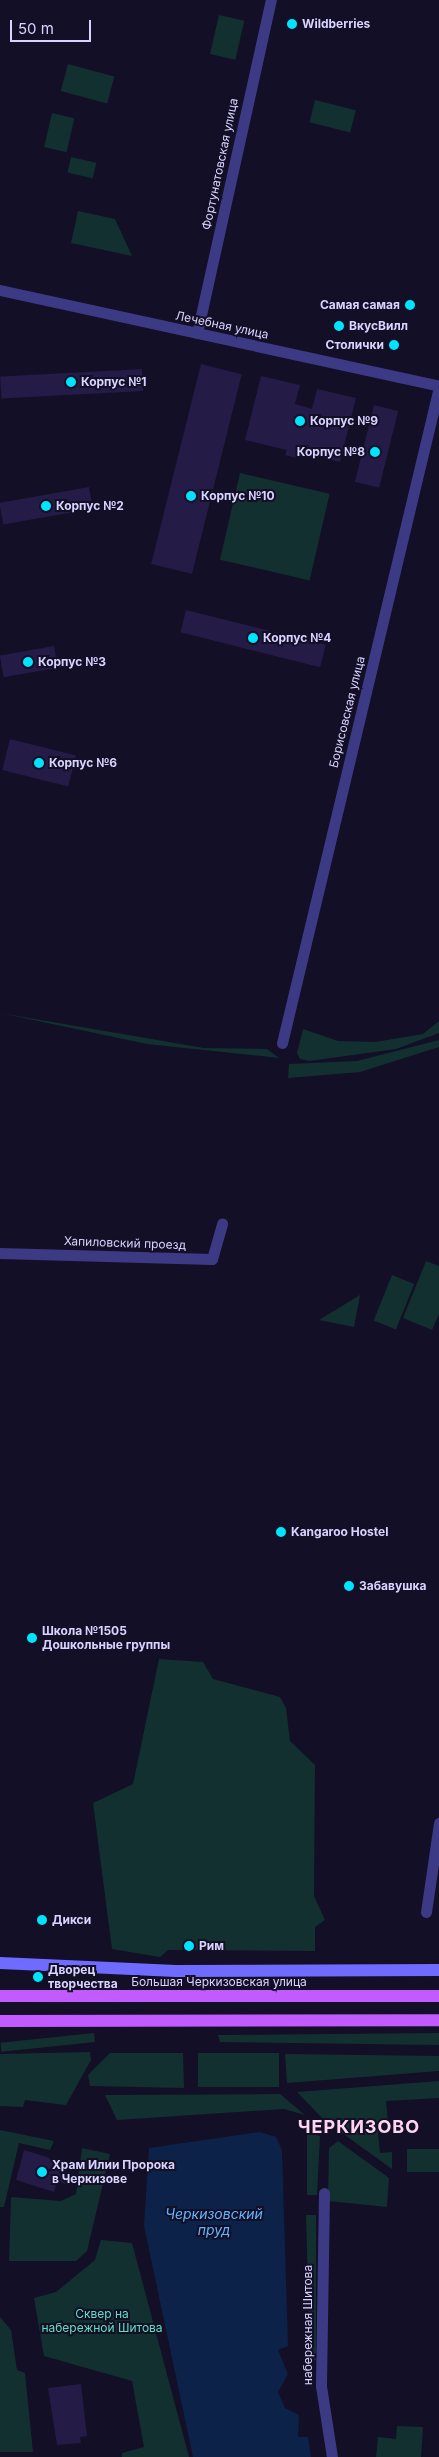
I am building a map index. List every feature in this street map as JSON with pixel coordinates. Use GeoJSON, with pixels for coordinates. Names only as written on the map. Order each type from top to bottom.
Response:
{"type":"FeatureCollection","features":[{"type":"Feature","properties":{"kind":"main road","name":"Большая Черкизовская улица"},"geometry":{"type":"LineString","coordinates":[[0,1996],[439,1996]]}},
{"type":"Feature","properties":{"kind":"main road"},"geometry":{"type":"LineString","coordinates":[[0,2021],[439,2020]]}},
{"type":"Feature","properties":{"kind":"street","name":"Фортунатовская улица"},"geometry":{"type":"LineString","coordinates":[[197,333],[271,0]]}},
{"type":"Feature","properties":{"kind":"street","name":"Лечебная улица"},"geometry":{"type":"LineString","coordinates":[[0,290],[439,387]]}},
{"type":"Feature","properties":{"kind":"street","name":"Борисовская улица"},"geometry":{"type":"LineString","coordinates":[[282,1043],[439,387]]}},
{"type":"Feature","properties":{"kind":"street","name":"Хапиловский проезд"},"geometry":{"type":"LineString","coordinates":[[0,1253],[212,1259],[222,1223]]}},
{"type":"Feature","properties":{"kind":"street"},"geometry":{"type":"LineString","coordinates":[[426,1912],[439,1823]]}},
{"type":"Feature","properties":{"kind":"street"},"geometry":{"type":"LineString","coordinates":[[0,1963],[176,1971],[439,1970]]}},
{"type":"Feature","properties":{"kind":"street","name":"набережная Шитова"},"geometry":{"type":"LineString","coordinates":[[324,2193],[322,2396],[332,2457]]}},
{"type":"Feature","properties":{"kind":"green space"},"geometry":{"type":"Polygon","coordinates":[[[219,15],[244,21],[235,60],[210,54],[219,15]]]}},
{"type":"Feature","properties":{"kind":"green space"},"geometry":{"type":"Polygon","coordinates":[[[68,64],[114,76],[107,103],[61,91],[68,64]]]}},
{"type":"Feature","properties":{"kind":"green space"},"geometry":{"type":"Polygon","coordinates":[[[315,100],[356,110],[350,132],[309,122],[315,100]]]}},
{"type":"Feature","properties":{"kind":"green space"},"geometry":{"type":"Polygon","coordinates":[[[52,113],[74,118],[67,152],[44,147],[52,113]]]}},
{"type":"Feature","properties":{"kind":"green space"},"geometry":{"type":"Polygon","coordinates":[[[71,157],[96,163],[93,178],[67,173],[71,157]]]}},
{"type":"Feature","properties":{"kind":"green space"},"geometry":{"type":"Polygon","coordinates":[[[78,211],[115,219],[132,256],[71,243],[78,211]]]}},
{"type":"Feature","properties":{"kind":"green space"},"geometry":{"type":"Polygon","coordinates":[[[240,473],[330,494],[310,580],[220,560],[240,473]]]}},
{"type":"Feature","properties":{"kind":"green space"},"geometry":{"type":"Polygon","coordinates":[[[0,1013],[204,1048],[267,1049],[279,1058],[147,1044],[0,1013]]]}},
{"type":"Feature","properties":{"kind":"green space"},"geometry":{"type":"Polygon","coordinates":[[[439,1021],[439,1033],[396,1049],[309,1061],[300,1059],[297,1053],[303,1029],[338,1041],[375,1042],[423,1034],[439,1021]]]}},
{"type":"Feature","properties":{"kind":"green space"},"geometry":{"type":"Polygon","coordinates":[[[439,1040],[439,1047],[360,1072],[288,1078],[289,1064],[357,1061],[439,1040]]]}},
{"type":"Feature","properties":{"kind":"green space"},"geometry":{"type":"Polygon","coordinates":[[[426,1261],[439,1266],[439,1314],[432,1330],[403,1318],[426,1261]]]}},
{"type":"Feature","properties":{"kind":"green space"},"geometry":{"type":"Polygon","coordinates":[[[392,1275],[414,1284],[396,1329],[374,1320],[392,1275]]]}},
{"type":"Feature","properties":{"kind":"green space"},"geometry":{"type":"Polygon","coordinates":[[[360,1295],[354,1327],[319,1320],[360,1295]]]}},
{"type":"Feature","properties":{"kind":"green space"},"geometry":{"type":"Polygon","coordinates":[[[159,1659],[203,1662],[213,1679],[280,1697],[286,1708],[290,1741],[315,1765],[314,1896],[325,1920],[315,1927],[315,1951],[168,1950],[160,1957],[112,1949],[93,1803],[133,1784],[159,1659]]]}},
{"type":"Feature","properties":{"kind":"green space"},"geometry":{"type":"Polygon","coordinates":[[[94,2033],[95,2042],[1,2052],[1,2043],[94,2033]]]}},
{"type":"Feature","properties":{"kind":"green space"},"geometry":{"type":"Polygon","coordinates":[[[439,2033],[439,2045],[220,2042],[218,2035],[439,2033]]]}},
{"type":"Feature","properties":{"kind":"green space"},"geometry":{"type":"Polygon","coordinates":[[[90,2052],[91,2060],[66,2105],[25,2100],[23,2107],[0,2106],[0,2054],[90,2052]]]}},
{"type":"Feature","properties":{"kind":"green space"},"geometry":{"type":"Polygon","coordinates":[[[110,2053],[183,2053],[184,2088],[90,2086],[88,2075],[110,2053]]]}},
{"type":"Feature","properties":{"kind":"green space"},"geometry":{"type":"Polygon","coordinates":[[[198,2053],[279,2053],[279,2087],[198,2087],[198,2053]]]}},
{"type":"Feature","properties":{"kind":"green space"},"geometry":{"type":"Polygon","coordinates":[[[285,2054],[439,2056],[439,2071],[287,2083],[285,2054]]]}},
{"type":"Feature","properties":{"kind":"green space"},"geometry":{"type":"Polygon","coordinates":[[[439,2081],[439,2098],[386,2101],[388,2122],[377,2123],[380,2153],[392,2152],[392,2169],[324,2120],[297,2092],[439,2081]]]}},
{"type":"Feature","properties":{"kind":"green space"},"geometry":{"type":"Polygon","coordinates":[[[280,2094],[305,2115],[284,2109],[117,2120],[105,2095],[280,2094]]]}},
{"type":"Feature","properties":{"kind":"green space"},"geometry":{"type":"Polygon","coordinates":[[[0,2130],[54,2141],[50,2150],[19,2143],[4,2207],[0,2207],[0,2130]]]}},
{"type":"Feature","properties":{"kind":"green space"},"geometry":{"type":"Polygon","coordinates":[[[307,2133],[320,2136],[317,2195],[307,2195],[307,2133]]]}},
{"type":"Feature","properties":{"kind":"green space"},"geometry":{"type":"Polygon","coordinates":[[[338,2141],[389,2178],[387,2207],[328,2201],[329,2148],[338,2141]]]}},
{"type":"Feature","properties":{"kind":"green space"},"geometry":{"type":"Polygon","coordinates":[[[82,2148],[110,2154],[87,2251],[76,2261],[9,2261],[11,2197],[61,2201],[76,2194],[82,2148]]]}},
{"type":"Feature","properties":{"kind":"green space"},"geometry":{"type":"Polygon","coordinates":[[[407,2149],[439,2149],[439,2172],[407,2172],[407,2149]]]}},
{"type":"Feature","properties":{"kind":"green space"},"geometry":{"type":"Polygon","coordinates":[[[306,2215],[316,2215],[316,2361],[310,2357],[306,2215]]]}},
{"type":"Feature","properties":{"kind":"green space","name":"Сквер на набережной Шитова"},"geometry":{"type":"Polygon","coordinates":[[[101,2240],[132,2243],[189,2457],[122,2457],[122,2453],[144,2447],[132,2381],[44,2356],[34,2298],[56,2292],[95,2260],[101,2240]]]}},
{"type":"Feature","properties":{"kind":"green space"},"geometry":{"type":"Polygon","coordinates":[[[0,2317],[11,2330],[17,2370],[25,2373],[33,2452],[0,2452],[0,2317]]]}},
{"type":"Feature","properties":{"kind":"green space"},"geometry":{"type":"Polygon","coordinates":[[[397,2426],[423,2427],[421,2457],[376,2457],[378,2437],[396,2439],[397,2426]]]}},
{"type":"Feature","properties":{"kind":"water","name":"Черкизовский пруд"},"geometry":{"type":"Polygon","coordinates":[[[260,2132],[276,2137],[282,2150],[288,2346],[278,2350],[288,2374],[278,2392],[285,2408],[299,2415],[298,2437],[308,2437],[311,2457],[193,2457],[144,2226],[149,2148],[260,2132]]]}},
{"type":"Feature","properties":{"kind":"building","name":"Корпус №10"},"geometry":{"type":"Polygon","coordinates":[[[201,364],[242,374],[192,574],[151,564],[201,364]]]}},
{"type":"Feature","properties":{"kind":"building","name":"Корпус №1"},"geometry":{"type":"Polygon","coordinates":[[[142,369],[143,391],[1,398],[0,376],[142,369]]]}},
{"type":"Feature","properties":{"kind":"building","name":"Корпус №9"},"geometry":{"type":"Polygon","coordinates":[[[261,376],[300,385],[295,404],[312,409],[317,389],[356,398],[340,462],[298,452],[296,458],[285,455],[287,450],[245,440],[261,376]]]}},
{"type":"Feature","properties":{"kind":"building","name":"Корпус №8"},"geometry":{"type":"Polygon","coordinates":[[[374,405],[398,411],[379,488],[355,482],[374,405]]]}},
{"type":"Feature","properties":{"kind":"building","name":"Корпус №2"},"geometry":{"type":"Polygon","coordinates":[[[89,487],[93,509],[3,524],[0,503],[89,487]]]}},
{"type":"Feature","properties":{"kind":"building","name":"Корпус №4"},"geometry":{"type":"Polygon","coordinates":[[[186,610],[326,645],[320,667],[180,632],[186,610]]]}},
{"type":"Feature","properties":{"kind":"building","name":"Корпус №3"},"geometry":{"type":"Polygon","coordinates":[[[54,646],[58,668],[4,677],[0,656],[54,646]]]}},
{"type":"Feature","properties":{"kind":"building","name":"Корпус №6"},"geometry":{"type":"Polygon","coordinates":[[[10,739],[76,755],[68,787],[2,770],[10,739]]]}},
{"type":"Feature","properties":{"kind":"building","name":"Храм Илии Пророка в Черкизове"},"geometry":{"type":"Polygon","coordinates":[[[24,2150],[63,2162],[61,2170],[70,2173],[66,2184],[57,2181],[54,2192],[16,2180],[24,2150]]]}},
{"type":"Feature","properties":{"kind":"building"},"geometry":{"type":"Polygon","coordinates":[[[81,2384],[87,2436],[80,2437],[81,2443],[57,2445],[48,2388],[81,2384]]]}},
{"type":"Feature","properties":{"kind":"place","name":"Wildberries"},"geometry":{"type":"Point","coordinates":[292,24]}},
{"type":"Feature","properties":{"kind":"place","name":"Самая самая"},"geometry":{"type":"Point","coordinates":[410,305]}},
{"type":"Feature","properties":{"kind":"place","name":"ВкусВилл"},"geometry":{"type":"Point","coordinates":[339,326]}},
{"type":"Feature","properties":{"kind":"place","name":"Столички"},"geometry":{"type":"Point","coordinates":[394,345]}},
{"type":"Feature","properties":{"kind":"place","name":"Корпус №1"},"geometry":{"type":"Point","coordinates":[71,382]}},
{"type":"Feature","properties":{"kind":"place","name":"Корпус №9"},"geometry":{"type":"Point","coordinates":[300,421]}},
{"type":"Feature","properties":{"kind":"place","name":"Корпус №8"},"geometry":{"type":"Point","coordinates":[375,452]}},
{"type":"Feature","properties":{"kind":"place","name":"Корпус №10"},"geometry":{"type":"Point","coordinates":[191,496]}},
{"type":"Feature","properties":{"kind":"place","name":"Корпус №2"},"geometry":{"type":"Point","coordinates":[46,506]}},
{"type":"Feature","properties":{"kind":"place","name":"Корпус №4"},"geometry":{"type":"Point","coordinates":[253,638]}},
{"type":"Feature","properties":{"kind":"place","name":"Корпус №3"},"geometry":{"type":"Point","coordinates":[28,662]}},
{"type":"Feature","properties":{"kind":"place","name":"Корпус №6"},"geometry":{"type":"Point","coordinates":[39,763]}},
{"type":"Feature","properties":{"kind":"place","name":"Kangaroo Hostel"},"geometry":{"type":"Point","coordinates":[281,1532]}},
{"type":"Feature","properties":{"kind":"place","name":"Забавушка"},"geometry":{"type":"Point","coordinates":[349,1586]}},
{"type":"Feature","properties":{"kind":"place","name":"Школа №1505 Дошкольные группы"},"geometry":{"type":"Point","coordinates":[32,1638]}},
{"type":"Feature","properties":{"kind":"place","name":"Дикси"},"geometry":{"type":"Point","coordinates":[42,1920]}},
{"type":"Feature","properties":{"kind":"place","name":"Рим"},"geometry":{"type":"Point","coordinates":[189,1946]}},
{"type":"Feature","properties":{"kind":"place","name":"Дворец творчества"},"geometry":{"type":"Point","coordinates":[38,1977]}},
{"type":"Feature","properties":{"kind":"place","name":"Храм Илии Пророка в Черкизове"},"geometry":{"type":"Point","coordinates":[42,2172]}},
{"type":"Feature","properties":{"kind":"district","name":"ЧЕРКИЗОВО"},"geometry":{"type":"Point","coordinates":[359,2127]}}]}
